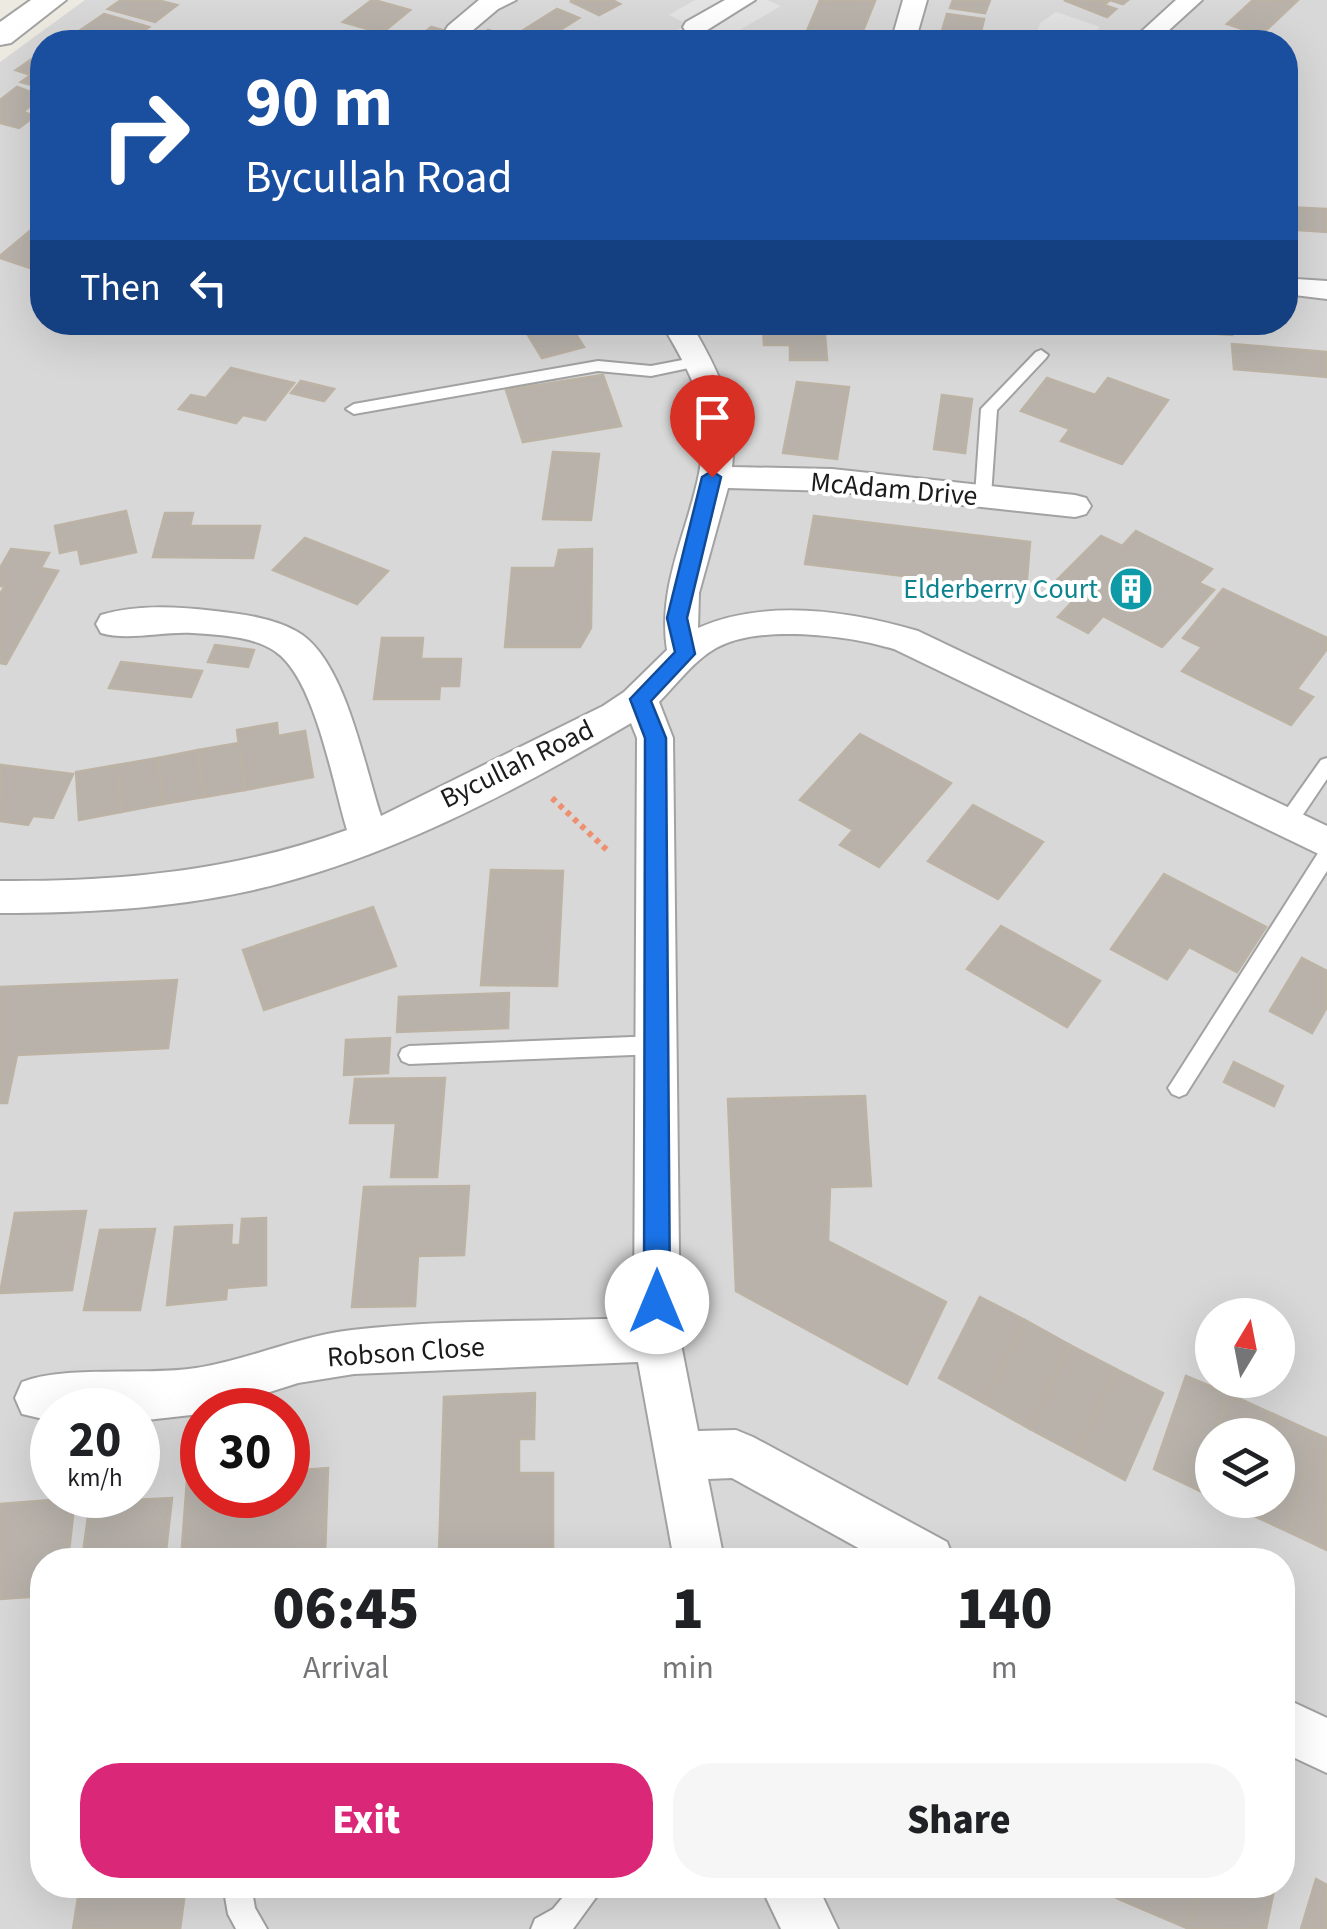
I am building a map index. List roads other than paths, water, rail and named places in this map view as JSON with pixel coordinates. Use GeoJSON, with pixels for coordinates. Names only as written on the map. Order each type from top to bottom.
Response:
{"type":"FeatureCollection","features":[{"type":"Feature","properties":{"kind":"street"},"geometry":{"type":"LineString","coordinates":[[0,36],[51,0]]}},
{"type":"Feature","properties":{"kind":"street"},"geometry":{"type":"LineString","coordinates":[[459,30],[490,3],[504,0]]}},
{"type":"Feature","properties":{"kind":"street"},"geometry":{"type":"LineString","coordinates":[[695,28],[743,0]]}},
{"type":"Feature","properties":{"kind":"street"},"geometry":{"type":"LineString","coordinates":[[906,30],[915,0]]}},
{"type":"Feature","properties":{"kind":"street"},"geometry":{"type":"LineString","coordinates":[[1156,30],[1190,0]]}},
{"type":"Feature","properties":{"kind":"street"},"geometry":{"type":"LineString","coordinates":[[1298,288],[1327,290]]}},
{"type":"Feature","properties":{"kind":"street"},"geometry":{"type":"LineString","coordinates":[[682,335],[718,413],[712,477],[677,618],[685,654]]}},
{"type":"Feature","properties":{"kind":"street","name":"McAdam Drive"},"geometry":{"type":"LineString","coordinates":[[712,477],[832,480],[1076,506]]}},
{"type":"Feature","properties":{"kind":"street"},"geometry":{"type":"LineString","coordinates":[[113,624],[148,619],[261,632],[284,640],[302,654],[317,674],[368,836]]}},
{"type":"Feature","properties":{"kind":"street","name":"Bycullah Road"},"geometry":{"type":"LineString","coordinates":[[0,897],[112,894],[201,884],[287,866],[368,836],[518,766],[640,699],[699,641],[742,627],[880,630],[995,680],[1327,843]]}},
{"type":"Feature","properties":{"kind":"street"},"geometry":{"type":"LineString","coordinates":[[640,699],[656,738],[657,1338],[696,1548]]}},
{"type":"Feature","properties":{"kind":"street","name":"Robson Close"},"geometry":{"type":"LineString","coordinates":[[160,1395],[200,1391],[298,1361],[354,1352],[657,1338]]}},
{"type":"Feature","properties":{"kind":"street"},"geometry":{"type":"LineString","coordinates":[[677,1456],[736,1454],[906,1548]]}},
{"type":"Feature","properties":{"kind":"street"},"geometry":{"type":"LineString","coordinates":[[1295,1729],[1327,1747]]}},
{"type":"Feature","properties":{"kind":"street"},"geometry":{"type":"LineString","coordinates":[[794,1898],[810,1929]]}},
{"type":"Feature","properties":{"kind":"lane"},"geometry":{"type":"LineString","coordinates":[[983,496],[990,409],[1041,355]]}},
{"type":"Feature","properties":{"kind":"lane"},"geometry":{"type":"LineString","coordinates":[[354,409],[598,366],[651,370],[698,362]]}},
{"type":"Feature","properties":{"kind":"lane"},"geometry":{"type":"LineString","coordinates":[[1287,823],[1327,765]]}},
{"type":"Feature","properties":{"kind":"lane"},"geometry":{"type":"LineString","coordinates":[[1179,1088],[1327,856]]}},
{"type":"Feature","properties":{"kind":"lane"},"geometry":{"type":"LineString","coordinates":[[409,1056],[657,1045]]}},
{"type":"Feature","properties":{"kind":"lane"},"geometry":{"type":"LineString","coordinates":[[239,1898],[242,1914],[254,1929]]}},
{"type":"Feature","properties":{"kind":"lane"},"geometry":{"type":"LineString","coordinates":[[545,1929],[563,1918],[580,1898]]}},
{"type":"Feature","properties":{"kind":"place","name":"Elderberry Court"},"geometry":{"type":"Point","coordinates":[1131,589]}}]}
